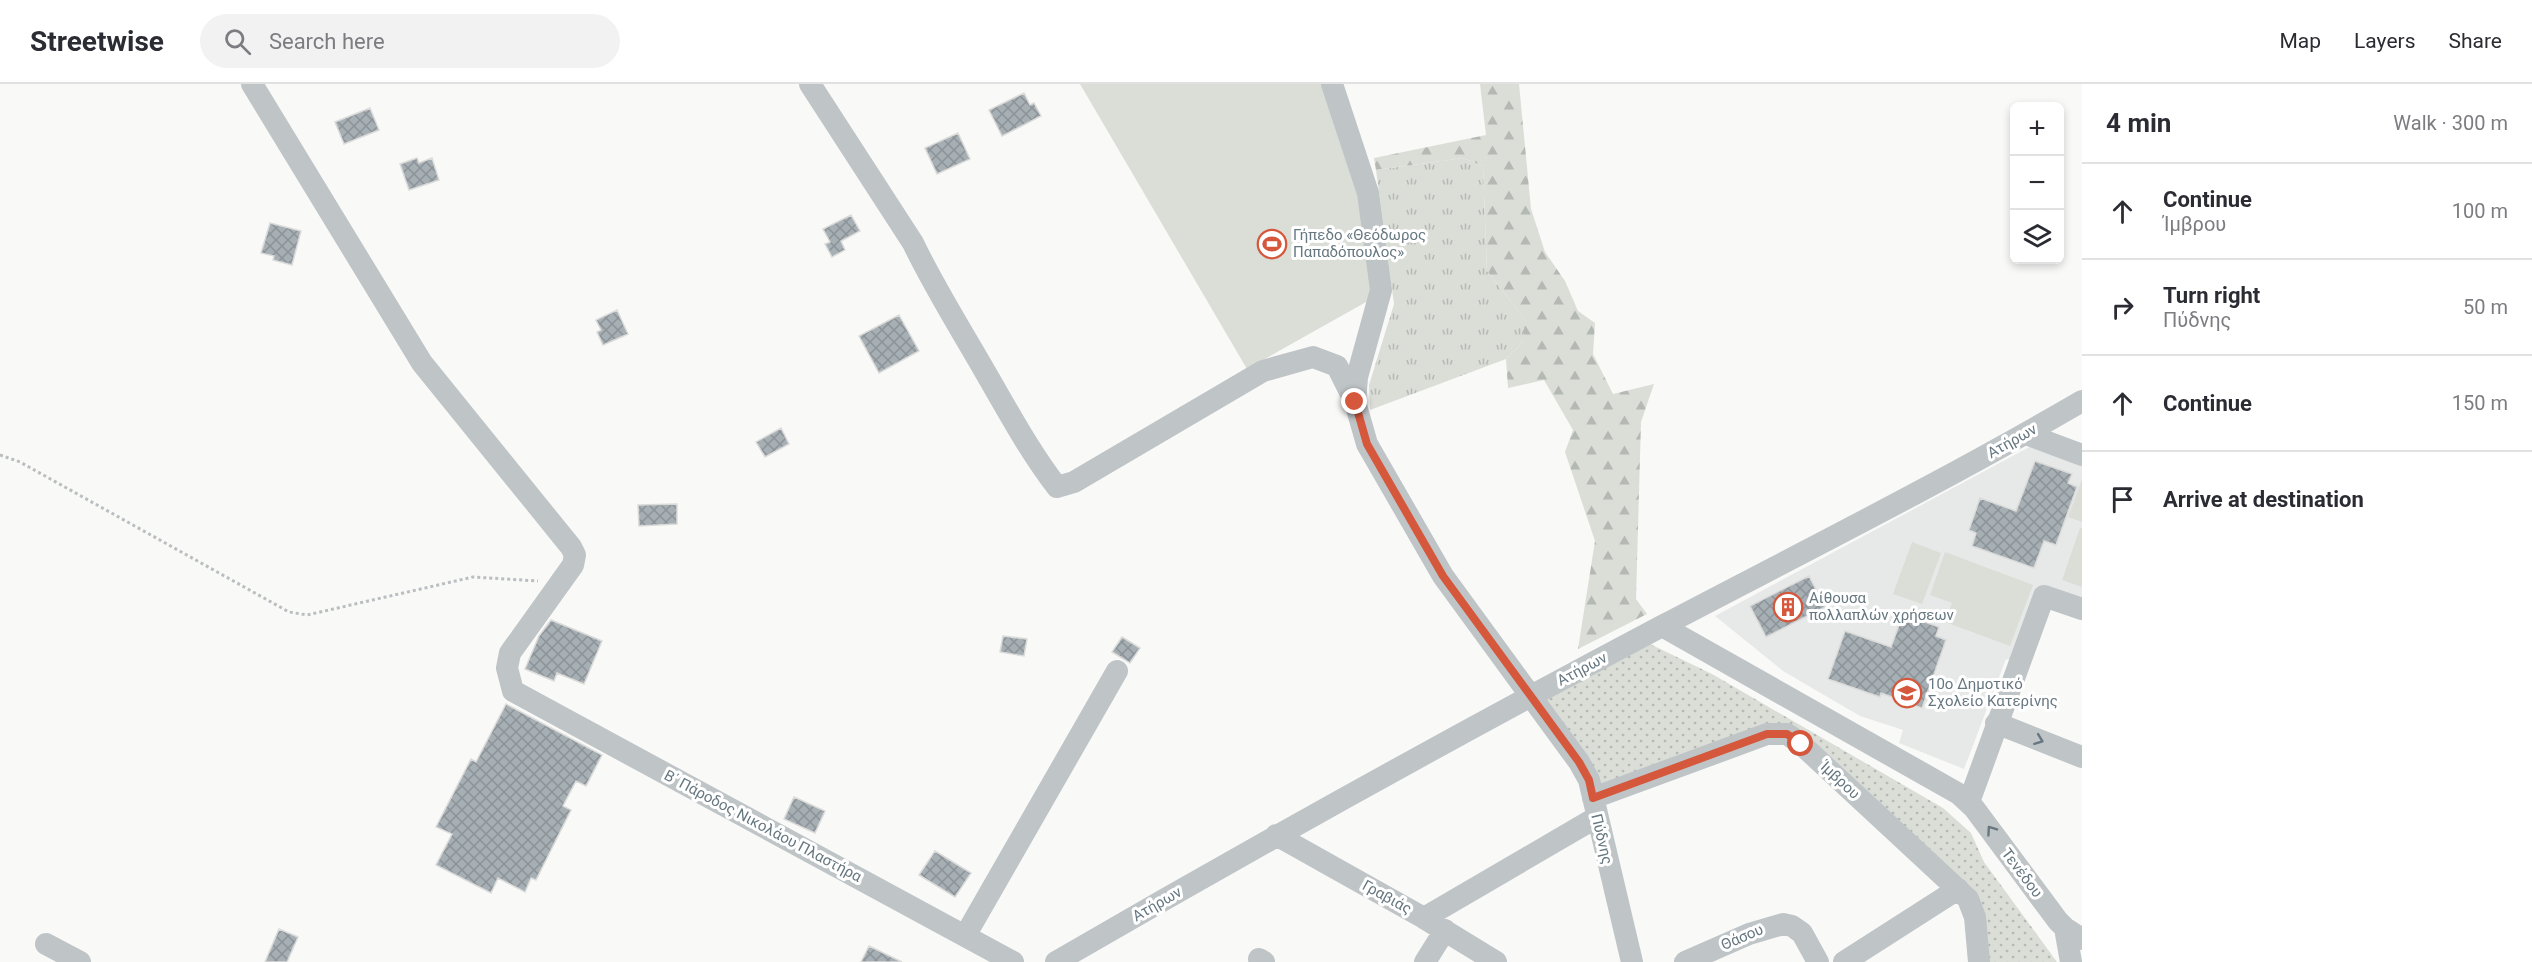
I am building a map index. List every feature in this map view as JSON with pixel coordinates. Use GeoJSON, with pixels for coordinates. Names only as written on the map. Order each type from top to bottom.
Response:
{"type":"FeatureCollection","features":[{"type":"Feature","properties":{"kind":"street"},"geometry":{"type":"LineString","coordinates":[[252,84],[422,363],[571,547],[574,555],[573,565],[561,583]]}},
{"type":"Feature","properties":{"kind":"street"},"geometry":{"type":"LineString","coordinates":[[810,84],[913,243],[926,271],[1026,441],[1058,487],[1074,482],[1263,371],[1313,357],[1337,366],[1355,402]]}},
{"type":"Feature","properties":{"kind":"street"},"geometry":{"type":"LineString","coordinates":[[1332,84],[1368,193],[1381,290],[1358,377],[1355,402]]}},
{"type":"Feature","properties":{"kind":"street","name":"Ατήρων"},"geometry":{"type":"LineString","coordinates":[[1056,962],[1276,835],[1530,696],[2026,434],[2082,401]]}},
{"type":"Feature","properties":{"kind":"street","name":"Πύδνης"},"geometry":{"type":"LineString","coordinates":[[1355,402],[1367,444],[1443,576],[1579,762],[1589,780],[1632,962]]}},
{"type":"Feature","properties":{"kind":"street"},"geometry":{"type":"LineString","coordinates":[[2026,434],[2082,455]]}},
{"type":"Feature","properties":{"kind":"street","name":"Β΄ Πάροδος Νικολάου Πλαστήρα"},"geometry":{"type":"LineString","coordinates":[[561,583],[510,653],[507,668],[513,691],[1013,962]]}},
{"type":"Feature","properties":{"kind":"street"},"geometry":{"type":"LineString","coordinates":[[1969,802],[2044,596],[2082,609]]}},
{"type":"Feature","properties":{"kind":"street","name":"Τενέδου"},"geometry":{"type":"LineString","coordinates":[[1662,626],[1969,802],[2078,936]]}},
{"type":"Feature","properties":{"kind":"street"},"geometry":{"type":"LineString","coordinates":[[964,936],[1118,671]]}},
{"type":"Feature","properties":{"kind":"street"},"geometry":{"type":"LineString","coordinates":[[1996,723],[2082,757]]}},
{"type":"Feature","properties":{"kind":"street","name":"Ίμβρου"},"geometry":{"type":"LineString","coordinates":[[1424,918],[1595,807],[1767,734],[1787,734],[1801,744],[1968,899],[1975,917],[1978,962]]}},
{"type":"Feature","properties":{"kind":"street","name":"Γραβιάς"},"geometry":{"type":"LineString","coordinates":[[1276,835],[1445,930],[1496,962]]}},
{"type":"Feature","properties":{"kind":"street"},"geometry":{"type":"LineString","coordinates":[[1844,962],[1958,889]]}},
{"type":"Feature","properties":{"kind":"street","name":"Θάσου"},"geometry":{"type":"LineString","coordinates":[[1685,962],[1759,929],[1783,924],[1792,926],[1802,933],[1818,962]]}},
{"type":"Feature","properties":{"kind":"street"},"geometry":{"type":"LineString","coordinates":[[1425,962],[1445,930]]}},
{"type":"Feature","properties":{"kind":"street"},"geometry":{"type":"LineString","coordinates":[[2071,962],[2078,936]]}},
{"type":"Feature","properties":{"kind":"street"},"geometry":{"type":"LineString","coordinates":[[46,944],[80,962]]}},
{"type":"Feature","properties":{"kind":"path"},"geometry":{"type":"LineString","coordinates":[[0,455],[20,462],[289,612],[307,615],[472,578],[561,583]]}},
{"type":"Feature","properties":{"kind":"shaded area"},"geometry":{"type":"Polygon","coordinates":[[[2033,445],[2082,462],[2082,604],[2042,590],[2014,661],[2006,659],[1964,769],[1899,743],[1903,730],[1860,716],[1783,671],[1715,616],[2033,445]]]}},
{"type":"Feature","properties":{"kind":"green space","name":"Γήπεδο «Θεόδωρος Παπαδόπουλος»"},"geometry":{"type":"Polygon","coordinates":[[[1080,84],[1323,84],[1363,192],[1375,297],[1247,369],[1080,84]]]}},
{"type":"Feature","properties":{"kind":"green space"},"geometry":{"type":"Polygon","coordinates":[[[1480,84],[1519,84],[1531,209],[1545,252],[1565,281],[1578,311],[1595,323],[1593,354],[1613,394],[1654,384],[1641,422],[1636,599],[1647,614],[1578,649],[1595,541],[1565,452],[1573,430],[1544,380],[1508,388],[1506,359],[1524,341],[1524,318],[1487,271],[1483,166],[1463,158],[1376,170],[1374,158],[1486,135],[1480,84]]]}},
{"type":"Feature","properties":{"kind":"green space"},"geometry":{"type":"Polygon","coordinates":[[[1463,158],[1483,166],[1487,271],[1524,318],[1524,341],[1506,359],[1370,410],[1369,385],[1394,304],[1376,170],[1463,158]]]}},
{"type":"Feature","properties":{"kind":"green space"},"geometry":{"type":"Polygon","coordinates":[[[2082,479],[2082,522],[2068,517],[2082,479]]]}},
{"type":"Feature","properties":{"kind":"green space"},"geometry":{"type":"Polygon","coordinates":[[[2080,528],[2082,528],[2082,587],[2062,580],[2080,528]]]}},
{"type":"Feature","properties":{"kind":"green space"},"geometry":{"type":"Polygon","coordinates":[[[1912,542],[1941,553],[1922,604],[1893,594],[1912,542]]]}},
{"type":"Feature","properties":{"kind":"green space"},"geometry":{"type":"Polygon","coordinates":[[[1945,552],[2033,585],[2010,646],[1945,622],[1952,603],[1930,595],[1945,552]]]}},
{"type":"Feature","properties":{"kind":"green space"},"geometry":{"type":"Polygon","coordinates":[[[1650,644],[1712,674],[1943,808],[1971,833],[1984,862],[2057,962],[1976,962],[1973,915],[1784,729],[1598,792],[1545,698],[1650,644]]]}},
{"type":"Feature","properties":{"kind":"building"},"geometry":{"type":"Polygon","coordinates":[[[1024,93],[1030,105],[1034,103],[1041,116],[1002,136],[989,110],[1024,93]]]}},
{"type":"Feature","properties":{"kind":"building"},"geometry":{"type":"Polygon","coordinates":[[[370,108],[379,130],[344,144],[335,122],[370,108]]]}},
{"type":"Feature","properties":{"kind":"building"},"geometry":{"type":"Polygon","coordinates":[[[958,133],[970,159],[937,174],[925,148],[958,133]]]}},
{"type":"Feature","properties":{"kind":"building"},"geometry":{"type":"Polygon","coordinates":[[[417,158],[419,163],[432,158],[439,180],[409,190],[400,164],[417,158]]]}},
{"type":"Feature","properties":{"kind":"building"},"geometry":{"type":"Polygon","coordinates":[[[851,215],[860,231],[841,241],[845,250],[832,257],[825,244],[830,242],[823,229],[851,215]]]}},
{"type":"Feature","properties":{"kind":"building"},"geometry":{"type":"Polygon","coordinates":[[[270,223],[301,231],[292,265],[273,260],[274,256],[261,253],[270,223]]]}},
{"type":"Feature","properties":{"kind":"building"},"geometry":{"type":"Polygon","coordinates":[[[617,310],[628,334],[603,345],[597,332],[601,330],[596,320],[617,310]]]}},
{"type":"Feature","properties":{"kind":"building"},"geometry":{"type":"Polygon","coordinates":[[[899,315],[919,351],[879,373],[859,336],[899,315]]]}},
{"type":"Feature","properties":{"kind":"building"},"geometry":{"type":"Polygon","coordinates":[[[781,428],[789,444],[765,457],[756,442],[781,428]]]}},
{"type":"Feature","properties":{"kind":"building"},"geometry":{"type":"Polygon","coordinates":[[[2035,461],[2072,474],[2068,483],[2077,487],[2056,545],[2044,541],[2034,568],[1972,546],[1976,533],[1969,530],[1980,498],[2016,511],[2035,461]]]}},
{"type":"Feature","properties":{"kind":"building"},"geometry":{"type":"Polygon","coordinates":[[[677,504],[677,524],[639,526],[638,505],[677,504]]]}},
{"type":"Feature","properties":{"kind":"building","name":"Αίθουσα πολλαπλών χρήσεων"},"geometry":{"type":"Polygon","coordinates":[[[1809,576],[1825,607],[1766,637],[1750,606],[1809,576]]]}},
{"type":"Feature","properties":{"kind":"building"},"geometry":{"type":"Polygon","coordinates":[[[1903,614],[1939,627],[1936,636],[1946,640],[1922,708],[1881,693],[1880,697],[1828,679],[1845,631],[1891,647],[1903,614]]]}},
{"type":"Feature","properties":{"kind":"building"},"geometry":{"type":"Polygon","coordinates":[[[551,620],[602,641],[584,684],[557,673],[554,681],[525,669],[539,636],[551,620]]]}},
{"type":"Feature","properties":{"kind":"building"},"geometry":{"type":"Polygon","coordinates":[[[1003,636],[1027,639],[1024,656],[1000,652],[1003,636]]]}},
{"type":"Feature","properties":{"kind":"building"},"geometry":{"type":"Polygon","coordinates":[[[1122,637],[1140,648],[1130,663],[1112,652],[1122,637]]]}},
{"type":"Feature","properties":{"kind":"building"},"geometry":{"type":"Polygon","coordinates":[[[506,704],[602,755],[586,786],[576,781],[563,806],[571,810],[536,880],[531,878],[525,892],[498,878],[491,893],[436,865],[452,834],[436,827],[471,759],[476,762],[506,704]]]}},
{"type":"Feature","properties":{"kind":"building"},"geometry":{"type":"Polygon","coordinates":[[[794,797],[825,811],[815,833],[784,819],[794,797]]]}},
{"type":"Feature","properties":{"kind":"building"},"geometry":{"type":"Polygon","coordinates":[[[935,851],[971,873],[955,897],[919,875],[935,851]]]}},
{"type":"Feature","properties":{"kind":"building"},"geometry":{"type":"Polygon","coordinates":[[[279,929],[298,937],[287,962],[265,962],[279,929]]]}},
{"type":"Feature","properties":{"kind":"building"},"geometry":{"type":"Polygon","coordinates":[[[869,946],[902,962],[861,962],[869,946]]]}},
{"type":"Feature","properties":{"kind":"place","name":"Γήπεδο «Θεόδωρος Παπαδόπουλος»"},"geometry":{"type":"Point","coordinates":[1272,244]}},
{"type":"Feature","properties":{"kind":"place","name":"Αίθουσα πολλαπλών χρήσεων"},"geometry":{"type":"Point","coordinates":[1788,607]}},
{"type":"Feature","properties":{"kind":"place","name":"10ο Δημοτικό Σχολείο Κατερίνης"},"geometry":{"type":"Point","coordinates":[1907,693]}},
{"type":"Feature","properties":{"kind":"route"},"geometry":{"type":"LineString","coordinates":[[1355,402],[1367,444],[1443,576],[1579,762],[1589,780],[1593,798],[1767,734],[1787,734],[1801,744]]}}]}
